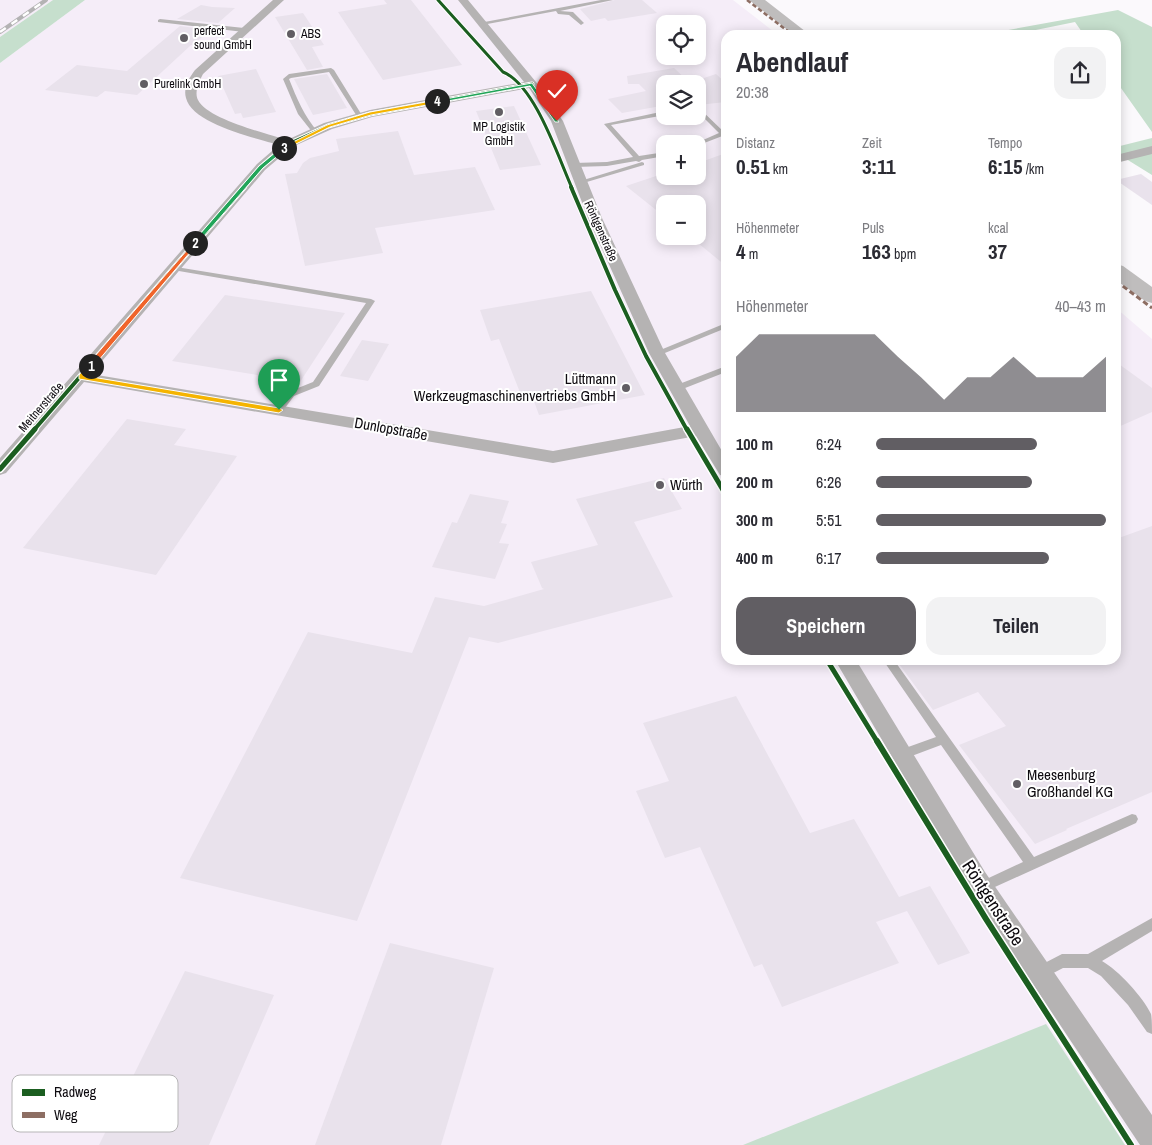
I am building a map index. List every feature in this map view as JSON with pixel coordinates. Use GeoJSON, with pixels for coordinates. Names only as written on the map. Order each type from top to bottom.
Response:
{"type":"FeatureCollection","features":[{"type":"Feature","properties":{"kind":"main road"},"geometry":{"type":"LineString","coordinates":[[756,0],[796,30]]}},
{"type":"Feature","properties":{"kind":"main road"},"geometry":{"type":"LineString","coordinates":[[1121,274],[1152,297]]}},
{"type":"Feature","properties":{"kind":"street"},"geometry":{"type":"LineString","coordinates":[[279,0],[244,30],[195,78],[190,94],[194,104],[216,120],[288,144]]}},
{"type":"Feature","properties":{"kind":"street","name":"Röntgenstraße"},"geometry":{"type":"LineString","coordinates":[[463,0],[532,84],[557,121],[594,218],[657,353],[700,430],[721,463]]}},
{"type":"Feature","properties":{"kind":"street","name":"Meitnerstraße"},"geometry":{"type":"LineString","coordinates":[[0,469],[261,167],[288,144],[328,126],[360,117],[532,84]]}},
{"type":"Feature","properties":{"kind":"street"},"geometry":{"type":"LineString","coordinates":[[1121,158],[1152,150]]}},
{"type":"Feature","properties":{"kind":"street","name":"Dunlopstraße"},"geometry":{"type":"LineString","coordinates":[[81,377],[553,457],[700,430]]}},
{"type":"Feature","properties":{"kind":"street","name":"Röntgenstraße"},"geometry":{"type":"LineString","coordinates":[[848,665],[982,887],[1152,1139]]}},
{"type":"Feature","properties":{"kind":"lane"},"geometry":{"type":"LineString","coordinates":[[482,23],[610,0]]}},
{"type":"Feature","properties":{"kind":"lane"},"geometry":{"type":"LineString","coordinates":[[550,11],[571,13],[581,23]]}},
{"type":"Feature","properties":{"kind":"lane"},"geometry":{"type":"LineString","coordinates":[[160,21],[244,30]]}},
{"type":"Feature","properties":{"kind":"lane"},"geometry":{"type":"LineString","coordinates":[[315,132],[308,125],[293,96],[286,79],[289,76],[331,70],[360,117]]}},
{"type":"Feature","properties":{"kind":"lane"},"geometry":{"type":"LineString","coordinates":[[639,160],[607,124],[656,115]]}},
{"type":"Feature","properties":{"kind":"lane"},"geometry":{"type":"LineString","coordinates":[[706,117],[721,132]]}},
{"type":"Feature","properties":{"kind":"lane"},"geometry":{"type":"LineString","coordinates":[[706,141],[721,135]]}},
{"type":"Feature","properties":{"kind":"lane"},"geometry":{"type":"LineString","coordinates":[[574,165],[607,164],[656,157]]}},
{"type":"Feature","properties":{"kind":"lane"},"geometry":{"type":"LineString","coordinates":[[580,182],[614,174],[656,158]]}},
{"type":"Feature","properties":{"kind":"lane"},"geometry":{"type":"LineString","coordinates":[[173,268],[371,301],[316,384],[291,394],[279,410]]}},
{"type":"Feature","properties":{"kind":"lane"},"geometry":{"type":"LineString","coordinates":[[657,353],[721,327]]}},
{"type":"Feature","properties":{"kind":"lane"},"geometry":{"type":"LineString","coordinates":[[677,388],[721,371]]}},
{"type":"Feature","properties":{"kind":"lane"},"geometry":{"type":"LineString","coordinates":[[892,665],[1032,864]]}},
{"type":"Feature","properties":{"kind":"lane"},"geometry":{"type":"LineString","coordinates":[[901,755],[944,738]]}},
{"type":"Feature","properties":{"kind":"lane"},"geometry":{"type":"LineString","coordinates":[[982,887],[1132,819]]}},
{"type":"Feature","properties":{"kind":"lane"},"geometry":{"type":"LineString","coordinates":[[1040,972],[1062,961],[1089,961],[1152,924]]}},
{"type":"Feature","properties":{"kind":"lane"},"geometry":{"type":"LineString","coordinates":[[1089,961],[1106,971],[1133,1000],[1152,1027]]}},
{"type":"Feature","properties":{"kind":"shaded area"},"geometry":{"type":"Polygon","coordinates":[[[0,0],[53,0],[0,37],[0,0]]]}},
{"type":"Feature","properties":{"kind":"shaded area"},"geometry":{"type":"Polygon","coordinates":[[[85,0],[733,0],[772,30],[721,30],[721,665],[1121,665],[1121,312],[1152,339],[1152,1145],[0,1145],[0,63],[85,0]]]}},
{"type":"Feature","properties":{"kind":"green space"},"geometry":{"type":"Polygon","coordinates":[[[53,0],[85,0],[0,63],[0,37],[53,0]]]}},
{"type":"Feature","properties":{"kind":"green space"},"geometry":{"type":"Polygon","coordinates":[[[1118,10],[1152,27],[1152,132],[1121,88],[1121,30],[1081,30],[1075,22],[1036,30],[1008,30],[1118,10]]]}},
{"type":"Feature","properties":{"kind":"green space"},"geometry":{"type":"Polygon","coordinates":[[[1152,138],[1152,175],[1121,158],[1121,146],[1152,138]]]}},
{"type":"Feature","properties":{"kind":"green space"},"geometry":{"type":"Polygon","coordinates":[[[1046,1024],[1125,1145],[743,1145],[1046,1024]]]}},
{"type":"Feature","properties":{"kind":"building"},"geometry":{"type":"Polygon","coordinates":[[[384,0],[411,0],[462,65],[383,80],[338,12],[387,4],[384,0]]]}},
{"type":"Feature","properties":{"kind":"building"},"geometry":{"type":"Polygon","coordinates":[[[615,0],[642,0],[657,13],[608,21],[605,18],[591,21],[580,9],[615,0]]]}},
{"type":"Feature","properties":{"kind":"building"},"geometry":{"type":"Polygon","coordinates":[[[201,5],[235,8],[218,23],[177,19],[201,5]]]}},
{"type":"Feature","properties":{"kind":"building"},"geometry":{"type":"Polygon","coordinates":[[[303,13],[324,45],[312,47],[323,67],[307,70],[275,17],[303,13]]]}},
{"type":"Feature","properties":{"kind":"building"},"geometry":{"type":"Polygon","coordinates":[[[180,26],[210,30],[137,95],[105,91],[97,97],[45,90],[77,65],[127,71],[180,26]]]}},
{"type":"Feature","properties":{"kind":"building"},"geometry":{"type":"Polygon","coordinates":[[[674,68],[681,75],[656,75],[656,107],[622,113],[608,99],[646,91],[639,84],[628,84],[627,76],[674,68]]]}},
{"type":"Feature","properties":{"kind":"building"},"geometry":{"type":"Polygon","coordinates":[[[256,69],[276,112],[243,118],[241,113],[235,114],[218,76],[256,69]]]}},
{"type":"Feature","properties":{"kind":"building"},"geometry":{"type":"Polygon","coordinates":[[[327,74],[347,108],[313,115],[294,79],[327,74]]]}},
{"type":"Feature","properties":{"kind":"building"},"geometry":{"type":"Polygon","coordinates":[[[716,74],[721,78],[721,103],[706,104],[706,77],[716,74]]]}},
{"type":"Feature","properties":{"kind":"building"},"geometry":{"type":"Polygon","coordinates":[[[514,106],[541,165],[500,170],[476,111],[514,106]]]}},
{"type":"Feature","properties":{"kind":"building"},"geometry":{"type":"Polygon","coordinates":[[[398,131],[414,175],[475,167],[495,210],[375,228],[383,253],[305,266],[285,174],[297,173],[303,163],[310,158],[339,151],[336,139],[398,131]]]}},
{"type":"Feature","properties":{"kind":"building"},"geometry":{"type":"Polygon","coordinates":[[[721,155],[721,262],[700,245],[706,245],[706,195],[656,195],[656,210],[626,186],[656,176],[656,185],[706,185],[706,160],[721,155]]]}},
{"type":"Feature","properties":{"kind":"building"},"geometry":{"type":"Polygon","coordinates":[[[1141,174],[1152,182],[1152,205],[1121,183],[1121,179],[1141,174]]]}},
{"type":"Feature","properties":{"kind":"building"},"geometry":{"type":"Polygon","coordinates":[[[591,291],[645,395],[539,415],[531,393],[521,395],[499,339],[491,341],[480,310],[591,291]]]}},
{"type":"Feature","properties":{"kind":"building"},"geometry":{"type":"Polygon","coordinates":[[[225,295],[345,313],[300,382],[172,361],[225,295]]]}},
{"type":"Feature","properties":{"kind":"building"},"geometry":{"type":"Polygon","coordinates":[[[362,340],[389,344],[368,381],[340,376],[362,340]]]}},
{"type":"Feature","properties":{"kind":"building"},"geometry":{"type":"Polygon","coordinates":[[[1121,366],[1152,388],[1152,412],[1121,426],[1121,366]]]}},
{"type":"Feature","properties":{"kind":"building"},"geometry":{"type":"Polygon","coordinates":[[[127,419],[186,429],[174,445],[237,456],[156,575],[23,548],[127,419]]]}},
{"type":"Feature","properties":{"kind":"building"},"geometry":{"type":"Polygon","coordinates":[[[664,478],[682,509],[634,522],[673,597],[498,643],[469,637],[357,921],[180,878],[308,632],[412,653],[435,597],[484,606],[544,589],[531,562],[598,545],[576,499],[664,478]]]}},
{"type":"Feature","properties":{"kind":"building"},"geometry":{"type":"Polygon","coordinates":[[[470,494],[509,501],[501,523],[507,524],[499,543],[509,544],[495,579],[432,567],[452,522],[457,523],[470,494]]]}},
{"type":"Feature","properties":{"kind":"building"},"geometry":{"type":"Polygon","coordinates":[[[1152,526],[1152,792],[1035,844],[959,745],[1006,726],[978,692],[933,710],[900,665],[1121,665],[1121,537],[1152,526]]]}},
{"type":"Feature","properties":{"kind":"building"},"geometry":{"type":"Polygon","coordinates":[[[736,696],[810,833],[854,819],[899,897],[930,886],[970,953],[938,965],[907,911],[876,922],[899,963],[782,1007],[762,964],[754,967],[700,847],[665,858],[636,791],[669,781],[643,723],[736,696]]]}},
{"type":"Feature","properties":{"kind":"building"},"geometry":{"type":"Polygon","coordinates":[[[390,943],[494,968],[441,1145],[315,1145],[390,943]]]}},
{"type":"Feature","properties":{"kind":"building"},"geometry":{"type":"Polygon","coordinates":[[[185,971],[274,995],[209,1145],[99,1145],[105,1132],[178,1132],[178,1075],[134,1075],[185,971]]]}},
{"type":"Feature","properties":{"kind":"railway"},"geometry":{"type":"LineString","coordinates":[[0,32],[46,0]]}},
{"type":"Feature","properties":{"kind":"marked path"},"geometry":{"type":"LineString","coordinates":[[747,0],[786,30]]}},
{"type":"Feature","properties":{"kind":"marked path"},"geometry":{"type":"LineString","coordinates":[[1121,285],[1152,308]]}},
{"type":"Feature","properties":{"kind":"cycle path"},"geometry":{"type":"LineString","coordinates":[[438,0],[503,72],[513,76],[535,105],[615,290],[646,356],[721,487]]}},
{"type":"Feature","properties":{"kind":"cycle path"},"geometry":{"type":"LineString","coordinates":[[0,469],[261,167],[288,144],[328,126],[370,114],[532,84]]}},
{"type":"Feature","properties":{"kind":"cycle path"},"geometry":{"type":"LineString","coordinates":[[830,665],[986,919],[1131,1145]]}},
{"type":"Feature","properties":{"kind":"place","name":"ABS"},"geometry":{"type":"Point","coordinates":[291,34]}},
{"type":"Feature","properties":{"kind":"place","name":"perfect sound GmbH"},"geometry":{"type":"Point","coordinates":[184,38]}},
{"type":"Feature","properties":{"kind":"place","name":"Purelink GmbH"},"geometry":{"type":"Point","coordinates":[144,84]}},
{"type":"Feature","properties":{"kind":"place","name":"MP Logistik GmbH"},"geometry":{"type":"Point","coordinates":[499,112]}},
{"type":"Feature","properties":{"kind":"place","name":"Lüttmann Werkzeugmaschinenvertriebs GmbH"},"geometry":{"type":"Point","coordinates":[626,388]}},
{"type":"Feature","properties":{"kind":"place","name":"Würth"},"geometry":{"type":"Point","coordinates":[660,485]}},
{"type":"Feature","properties":{"kind":"place","name":"Meesenburg Großhandel KG"},"geometry":{"type":"Point","coordinates":[1017,784]}},
{"type":"Feature","properties":{"kind":"route"},"geometry":{"type":"LineString","coordinates":[[279,410],[81,377],[261,167],[288,144],[328,126],[370,114],[532,84],[557,121]]}}]}
